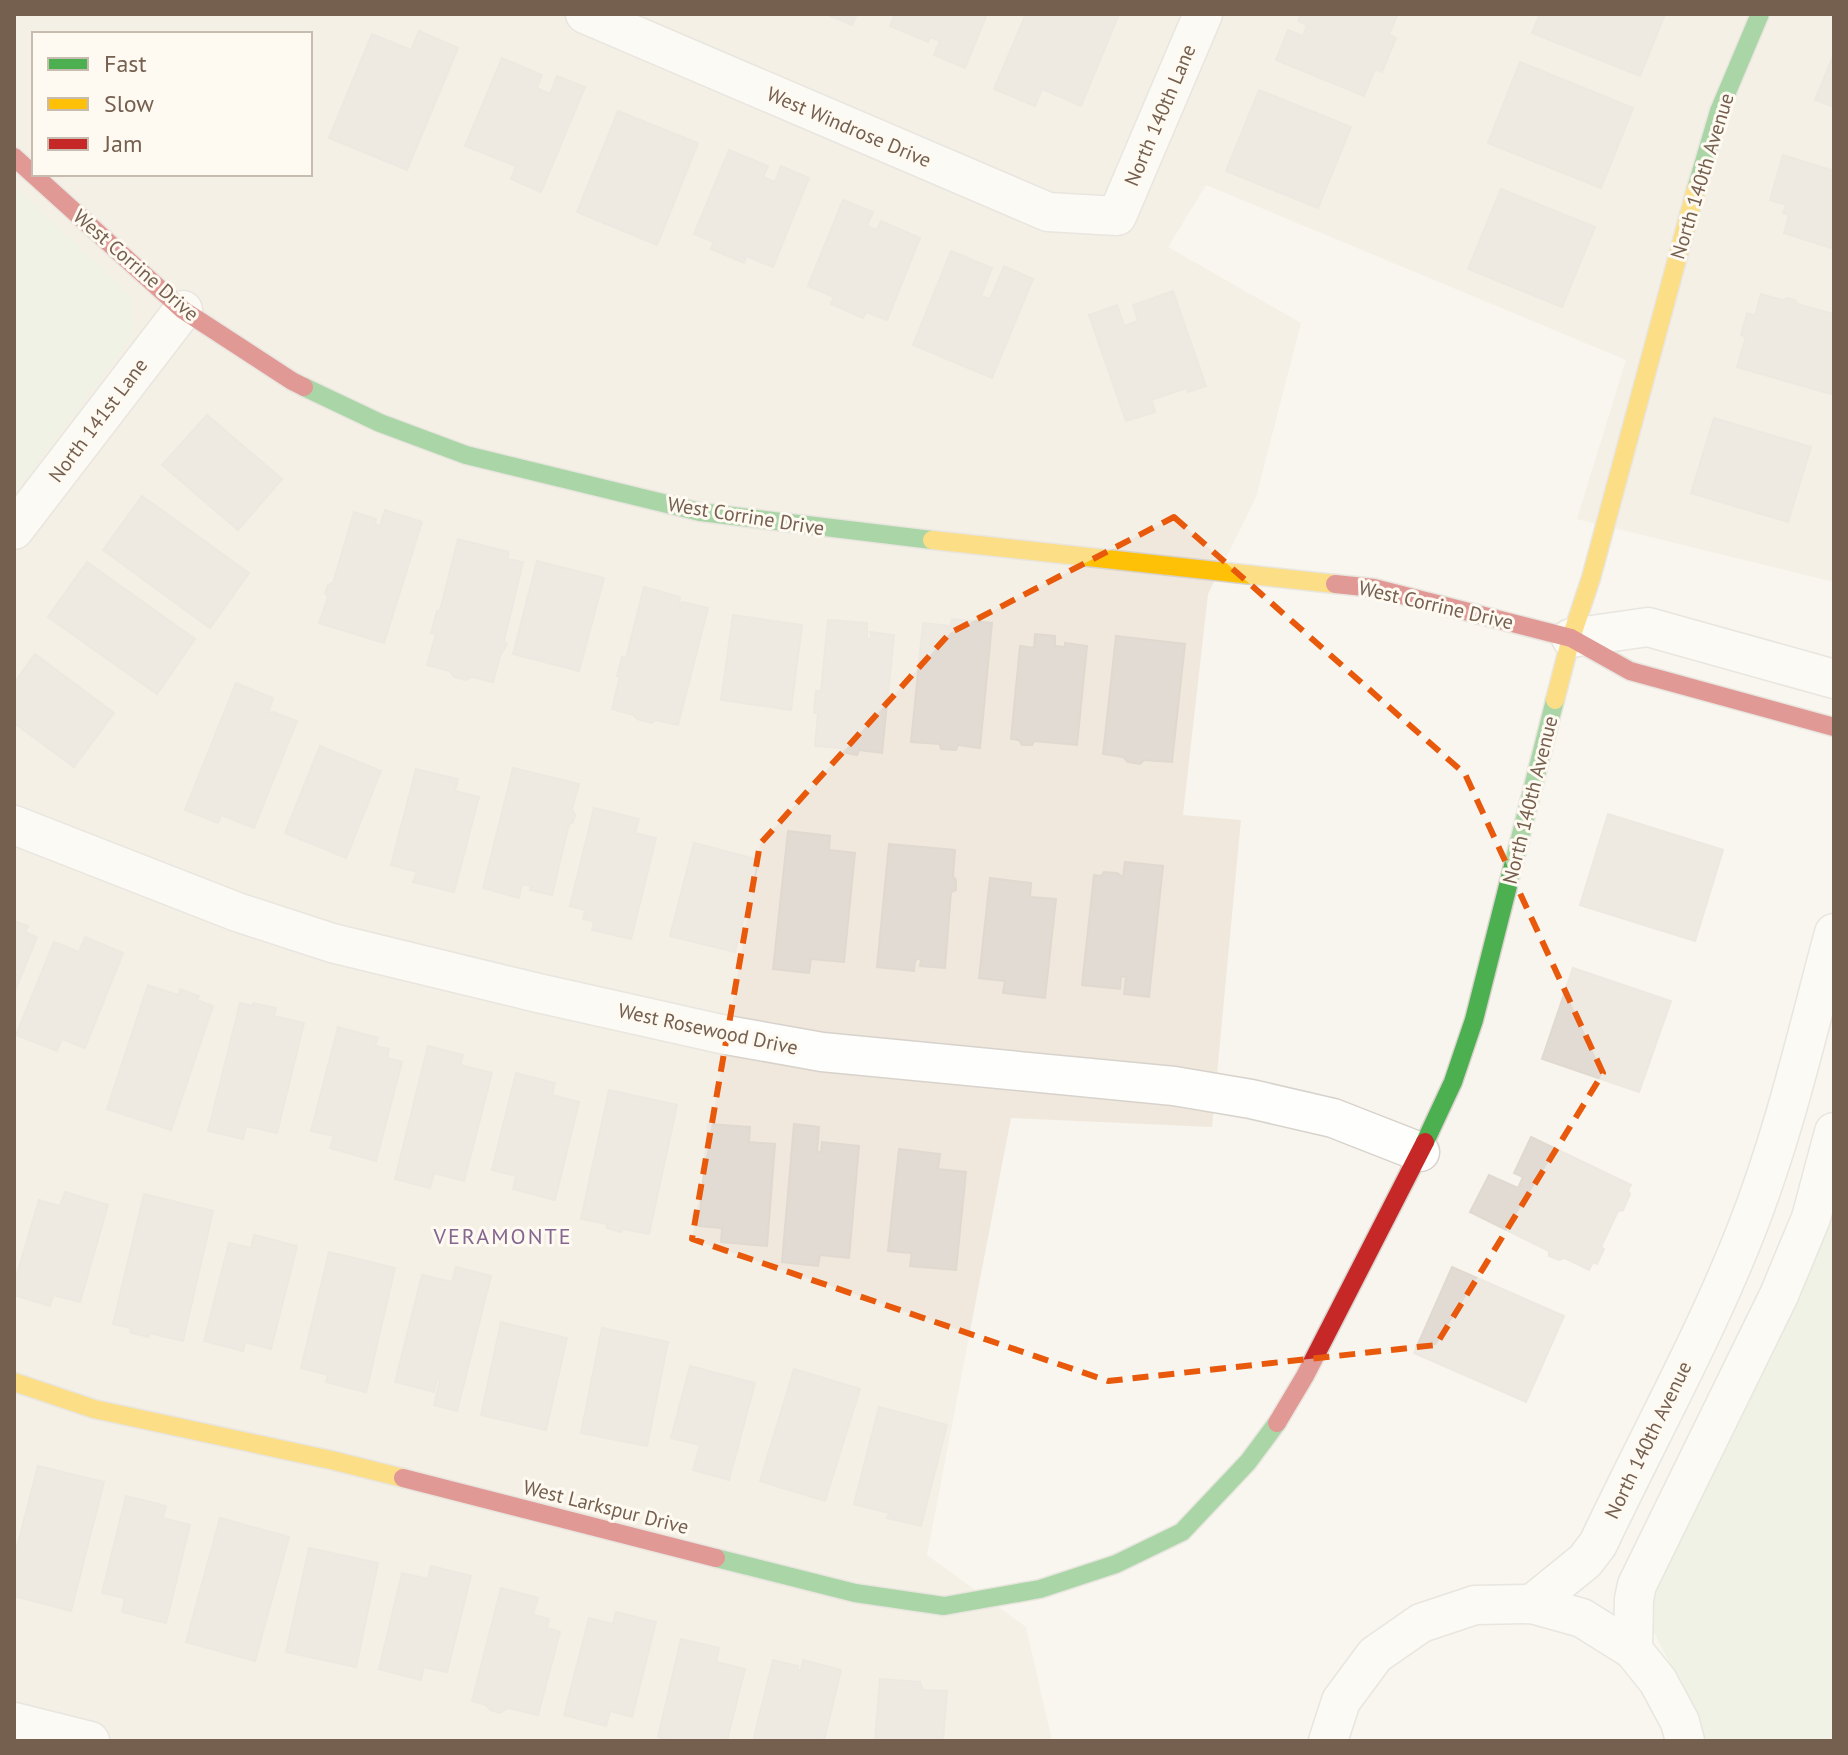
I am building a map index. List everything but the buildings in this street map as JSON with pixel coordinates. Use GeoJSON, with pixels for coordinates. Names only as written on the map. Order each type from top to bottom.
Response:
{"type":"FeatureCollection","features":[{"type":"Feature","properties":{"kind":"street","name":"West Windrose Drive"},"geometry":{"type":"LineString","coordinates":[[585,14],[1048,212],[1117,216]]}},
{"type":"Feature","properties":{"kind":"street","name":"North 140th Lane"},"geometry":{"type":"LineString","coordinates":[[1117,216],[1203,14]]}},
{"type":"Feature","properties":{"kind":"street","name":"North 140th Avenue"},"geometry":{"type":"LineString","coordinates":[[1182,1532],[1248,1462],[1283,1415],[1420,1152],[1453,1082],[1474,1020],[1571,638],[1591,578],[1689,211],[1719,111],[1760,14]]}},
{"type":"Feature","properties":{"kind":"street","name":"West Corrine Drive"},"geometry":{"type":"LineString","coordinates":[[14,157],[32,173]]}},
{"type":"Feature","properties":{"kind":"street","name":"West Corrine Drive"},"geometry":{"type":"LineString","coordinates":[[35,176],[183,310],[292,381],[380,423],[466,455],[700,512],[1374,588],[1571,638],[1630,671],[1834,727]]}},
{"type":"Feature","properties":{"kind":"street","name":"North 141st Lane"},"geometry":{"type":"LineString","coordinates":[[14,530],[183,310]]}},
{"type":"Feature","properties":{"kind":"street","name":"West Corrine Drive"},"geometry":{"type":"LineString","coordinates":[[1571,638],[1648,627],[1834,679]]}},
{"type":"Feature","properties":{"kind":"street","name":"West Rosewood Drive"},"geometry":{"type":"LineString","coordinates":[[14,825],[224,907],[332,943],[538,993],[721,1034],[822,1052],[1174,1086],[1251,1099],[1333,1118],[1420,1152]]}},
{"type":"Feature","properties":{"kind":"street","name":"North 140th Avenue"},"geometry":{"type":"LineString","coordinates":[[1532,1604],[1585,1561],[1598,1544],[1720,1292],[1747,1228],[1775,1146],[1834,933]]}},
{"type":"Feature","properties":{"kind":"street"},"geometry":{"type":"LineString","coordinates":[[1633,1650],[1637,1585],[1779,1295],[1811,1218],[1834,1132]]}},
{"type":"Feature","properties":{"kind":"street","name":"West Larkspur Drive"},"geometry":{"type":"LineString","coordinates":[[14,1382],[94,1409],[331,1460],[855,1593],[944,1606],[1040,1589],[1116,1564],[1182,1532]]}},
{"type":"Feature","properties":{"kind":"street"},"geometry":{"type":"LineString","coordinates":[[1328,1741],[1341,1701],[1375,1655],[1421,1623],[1475,1605],[1532,1604],[1582,1618],[1633,1650],[1658,1681],[1680,1722],[1685,1741]]}},
{"type":"Feature","properties":{"kind":"street"},"geometry":{"type":"LineString","coordinates":[[14,1722],[90,1741]]}},
{"type":"Feature","properties":{"kind":"highlighted area"},"geometry":{"type":"Polygon","coordinates":[[[1174,517],[1465,774],[1603,1073],[1436,1345],[1108,1381],[692,1239],[760,844],[950,633],[1174,517]]]}},
{"type":"Feature","properties":{"kind":"shaded area"},"geometry":{"type":"Polygon","coordinates":[[[14,14],[1834,14],[1834,582],[1577,519],[1626,360],[1206,185],[1168,247],[1301,323],[1256,497],[1208,594],[1183,815],[1241,820],[1212,1127],[1011,1118],[927,1555],[1026,1627],[1052,1741],[14,1741],[14,14]]]}},
{"type":"Feature","properties":{"kind":"green space"},"geometry":{"type":"Polygon","coordinates":[[[14,185],[130,296],[134,334],[14,493],[14,185]]]}},
{"type":"Feature","properties":{"kind":"green space"},"geometry":{"type":"Polygon","coordinates":[[[1834,1172],[1834,1741],[1704,1741],[1701,1725],[1653,1630],[1652,1590],[1834,1172]]]}},
{"type":"Feature","properties":{"kind":"traffic: fast"},"geometry":{"type":"LineString","coordinates":[[1696,189],[1719,111],[1760,14]]}},
{"type":"Feature","properties":{"kind":"traffic: fast"},"geometry":{"type":"LineString","coordinates":[[304,387],[380,423],[466,455],[700,512],[932,540]]}},
{"type":"Feature","properties":{"kind":"traffic: fast"},"geometry":{"type":"LineString","coordinates":[[1425,1142],[1453,1082],[1474,1020],[1555,700]]}},
{"type":"Feature","properties":{"kind":"traffic: fast"},"geometry":{"type":"LineString","coordinates":[[716,1558],[855,1593],[944,1606],[1040,1589],[1116,1564],[1182,1532],[1248,1462],[1277,1423]]}},
{"type":"Feature","properties":{"kind":"traffic: slow"},"geometry":{"type":"LineString","coordinates":[[1555,700],[1696,189]]}},
{"type":"Feature","properties":{"kind":"traffic: slow"},"geometry":{"type":"LineString","coordinates":[[932,540],[1335,584]]}},
{"type":"Feature","properties":{"kind":"traffic: slow"},"geometry":{"type":"LineString","coordinates":[[14,1382],[94,1409],[403,1478]]}},
{"type":"Feature","properties":{"kind":"traffic: jam"},"geometry":{"type":"LineString","coordinates":[[14,157],[32,173]]}},
{"type":"Feature","properties":{"kind":"traffic: jam"},"geometry":{"type":"LineString","coordinates":[[35,176],[183,310],[304,387]]}},
{"type":"Feature","properties":{"kind":"traffic: jam"},"geometry":{"type":"LineString","coordinates":[[1335,584],[1374,588],[1571,638],[1630,671],[1834,727]]}},
{"type":"Feature","properties":{"kind":"traffic: jam"},"geometry":{"type":"LineString","coordinates":[[1277,1423],[1305,1376],[1425,1142]]}},
{"type":"Feature","properties":{"kind":"traffic: jam"},"geometry":{"type":"LineString","coordinates":[[403,1478],[716,1558]]}},
{"type":"Feature","properties":{"kind":"district","name":"VERAMONTE"},"geometry":{"type":"Point","coordinates":[503,1236]}}]}
